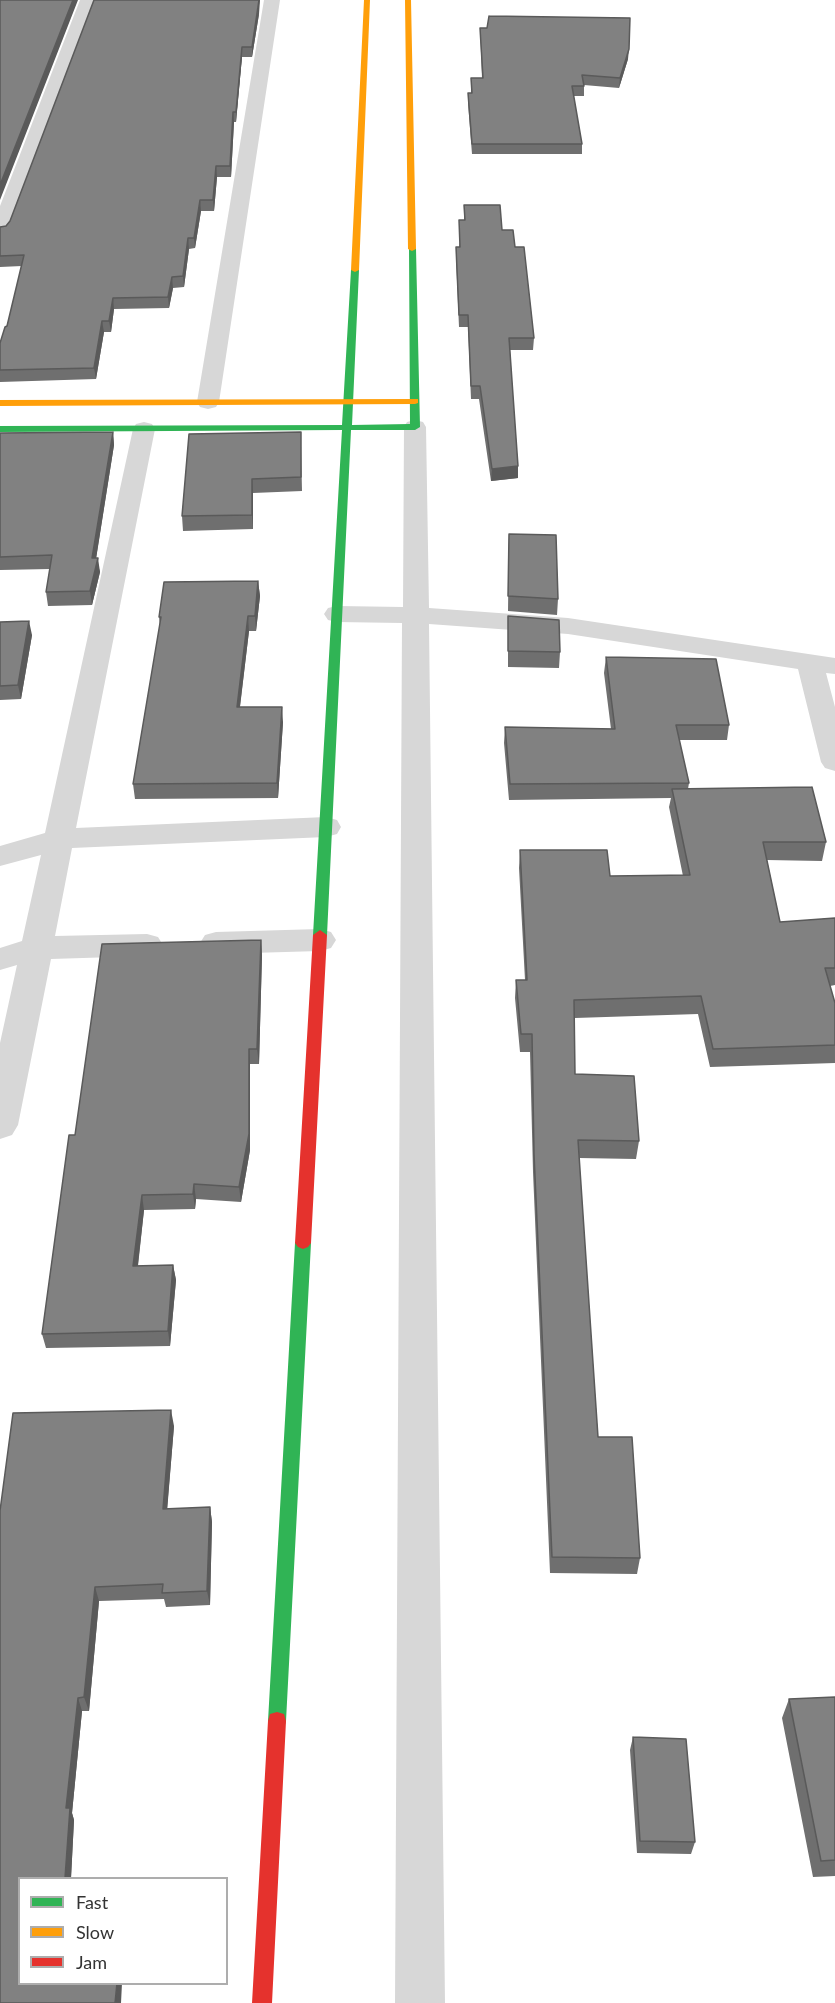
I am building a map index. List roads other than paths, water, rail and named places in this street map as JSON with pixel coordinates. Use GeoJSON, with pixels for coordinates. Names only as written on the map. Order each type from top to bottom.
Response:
{"type":"FeatureCollection","features":[{"type":"Feature","properties":{"kind":"street"},"geometry":{"type":"LineString","coordinates":[[0,231],[88,0]]}},
{"type":"Feature","properties":{"kind":"street"},"geometry":{"type":"LineString","coordinates":[[208,402],[272,0]]}},
{"type":"Feature","properties":{"kind":"street"},"geometry":{"type":"LineString","coordinates":[[262,2003],[348,427],[367,0]]}},
{"type":"Feature","properties":{"kind":"street"},"geometry":{"type":"LineString","coordinates":[[408,0],[417,615],[420,2003]]}},
{"type":"Feature","properties":{"kind":"street"},"geometry":{"type":"LineString","coordinates":[[0,403],[415,401]]}},
{"type":"Feature","properties":{"kind":"street"},"geometry":{"type":"LineString","coordinates":[[0,429],[415,428]]}},
{"type":"Feature","properties":{"kind":"street"},"geometry":{"type":"LineString","coordinates":[[0,1125],[144,429]]}},
{"type":"Feature","properties":{"kind":"street"},"geometry":{"type":"LineString","coordinates":[[337,614],[417,615],[568,626],[822,664],[835,762]]}},
{"type":"Feature","properties":{"kind":"street"},"geometry":{"type":"LineString","coordinates":[[0,856],[60,839],[326,827]]}},
{"type":"Feature","properties":{"kind":"street"},"geometry":{"type":"LineString","coordinates":[[0,959],[37,948],[320,940]]}}]}
